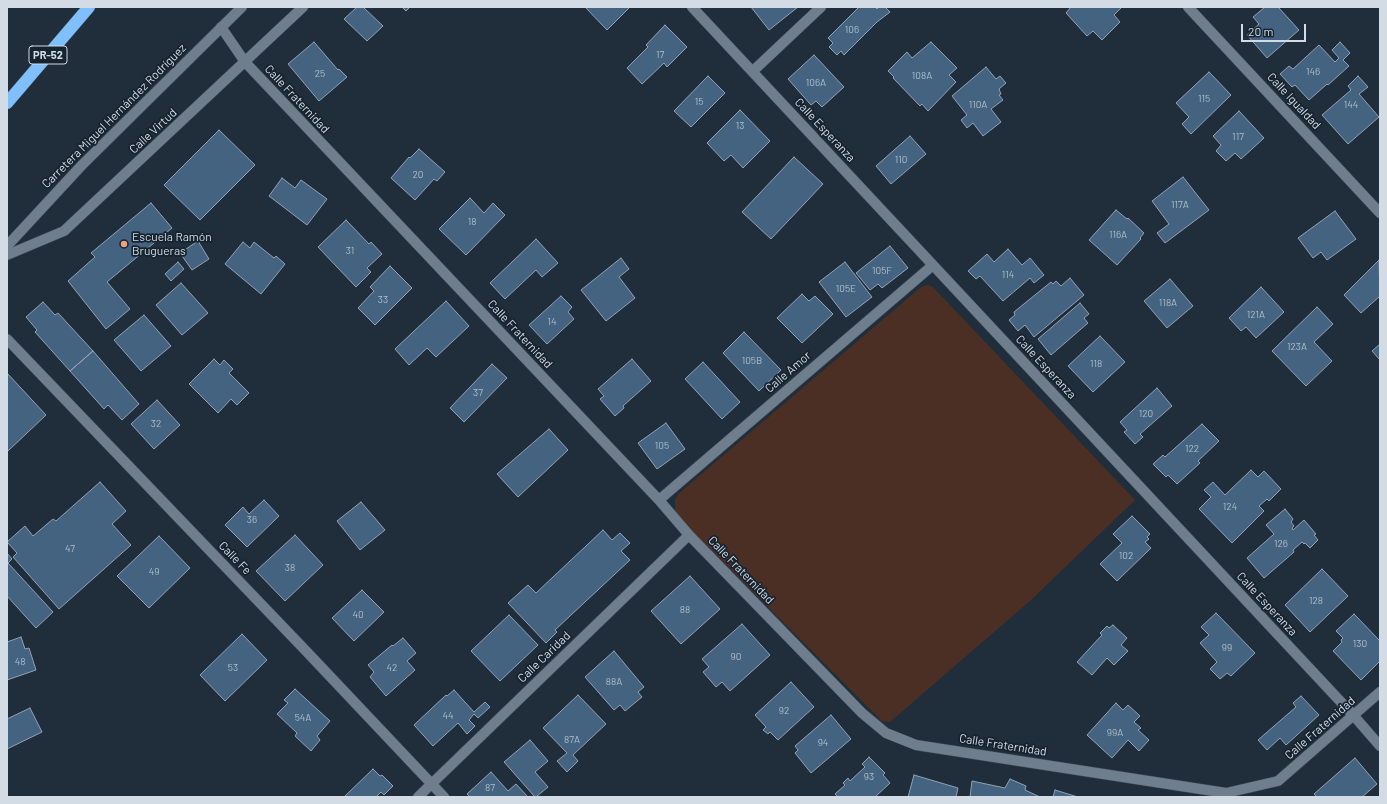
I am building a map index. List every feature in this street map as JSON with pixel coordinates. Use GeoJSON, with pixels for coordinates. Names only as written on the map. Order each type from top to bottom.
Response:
{"type":"FeatureCollection","features":[{"type":"Feature","properties":{"kind":"highway","name":"PR-52"},"geometry":{"type":"LineString","coordinates":[[7,103],[89,7]]}},
{"type":"Feature","properties":{"kind":"street","name":"Carretera Miguel Hernández Rodríguez"},"geometry":{"type":"LineString","coordinates":[[7,246],[82,165],[242,7]]}},
{"type":"Feature","properties":{"kind":"street","name":"Calle Virtud"},"geometry":{"type":"LineString","coordinates":[[7,255],[64,231],[303,7]]}},
{"type":"Feature","properties":{"kind":"street","name":"Calle Esperanza"},"geometry":{"type":"LineString","coordinates":[[692,7],[1354,716],[1380,746]]}},
{"type":"Feature","properties":{"kind":"street"},"geometry":{"type":"LineString","coordinates":[[752,71],[821,7]]}},
{"type":"Feature","properties":{"kind":"street","name":"Calle Igualdad"},"geometry":{"type":"LineString","coordinates":[[1188,7],[1380,213]]}},
{"type":"Feature","properties":{"kind":"street","name":"Calle Fraternidad"},"geometry":{"type":"LineString","coordinates":[[221,27],[245,62],[659,500],[689,535],[862,714],[886,733],[916,744],[1226,793],[1278,781],[1380,692]]}},
{"type":"Feature","properties":{"kind":"street","name":"Calle Amor"},"geometry":{"type":"LineString","coordinates":[[659,500],[933,265]]}},
{"type":"Feature","properties":{"kind":"street","name":"Calle Fe"},"geometry":{"type":"LineString","coordinates":[[7,339],[444,797]]}},
{"type":"Feature","properties":{"kind":"street","name":"Calle Caridad"},"geometry":{"type":"LineString","coordinates":[[418,797],[689,535]]}},
{"type":"Feature","properties":{"kind":"shaded area"},"geometry":{"type":"Polygon","coordinates":[[[928,285],[933,287],[1135,500],[1030,601],[890,722],[882,721],[677,516],[675,510],[675,500],[678,494],[921,287],[928,285]]]}},
{"type":"Feature","properties":{"kind":"building"},"geometry":{"type":"Polygon","coordinates":[[[357,7],[363,7],[383,26],[367,41],[344,19],[357,7]]]}},
{"type":"Feature","properties":{"kind":"building"},"geometry":{"type":"Polygon","coordinates":[[[402,7],[410,7],[406,11],[402,7]]]}},
{"type":"Feature","properties":{"kind":"building"},"geometry":{"type":"Polygon","coordinates":[[[630,7],[607,30],[586,8],[630,7]]]}},
{"type":"Feature","properties":{"kind":"building"},"geometry":{"type":"Polygon","coordinates":[[[751,7],[798,7],[769,30],[751,7]]]}},
{"type":"Feature","properties":{"kind":"building"},"geometry":{"type":"Polygon","coordinates":[[[859,7],[875,7],[877,9],[879,7],[885,7],[890,12],[877,22],[844,55],[841,51],[837,55],[829,47],[833,43],[828,38],[859,7]]]}},
{"type":"Feature","properties":{"kind":"building"},"geometry":{"type":"Polygon","coordinates":[[[1071,7],[1122,7],[1114,15],[1120,22],[1102,40],[1093,31],[1087,36],[1066,13],[1071,7]]]}},
{"type":"Feature","properties":{"kind":"building"},"geometry":{"type":"Polygon","coordinates":[[[1265,7],[1278,7],[1299,30],[1267,58],[1247,35],[1259,24],[1253,17],[1265,7]]]}},
{"type":"Feature","properties":{"kind":"building"},"geometry":{"type":"Polygon","coordinates":[[[665,25],[687,47],[667,67],[664,63],[642,84],[627,68],[648,47],[646,45],[665,25]]]}},
{"type":"Feature","properties":{"kind":"building"},"geometry":{"type":"Polygon","coordinates":[[[314,42],[338,70],[339,69],[347,77],[319,101],[288,64],[314,42]]]}},
{"type":"Feature","properties":{"kind":"building"},"geometry":{"type":"Polygon","coordinates":[[[931,42],[957,68],[949,75],[956,82],[928,111],[922,104],[920,106],[888,71],[907,52],[912,58],[931,42]]]}},
{"type":"Feature","properties":{"kind":"building"},"geometry":{"type":"Polygon","coordinates":[[[1340,42],[1350,53],[1343,60],[1349,66],[1309,100],[1295,85],[1292,87],[1280,74],[1289,66],[1293,69],[1319,45],[1335,62],[1339,58],[1332,50],[1340,42]]]}},
{"type":"Feature","properties":{"kind":"building"},"geometry":{"type":"Polygon","coordinates":[[[814,55],[844,87],[822,107],[816,101],[811,105],[788,79],[814,55]]]}},
{"type":"Feature","properties":{"kind":"building"},"geometry":{"type":"Polygon","coordinates":[[[986,67],[996,79],[1000,76],[1006,83],[999,89],[1001,94],[999,95],[1003,100],[991,109],[1001,122],[983,136],[973,123],[967,128],[961,120],[967,115],[952,96],[986,67]]]}},
{"type":"Feature","properties":{"kind":"building"},"geometry":{"type":"Polygon","coordinates":[[[1209,72],[1231,95],[1191,134],[1182,124],[1189,117],[1176,103],[1209,72]]]}},
{"type":"Feature","properties":{"kind":"building"},"geometry":{"type":"Polygon","coordinates":[[[708,76],[725,93],[691,127],[674,111],[708,76]]]}},
{"type":"Feature","properties":{"kind":"building"},"geometry":{"type":"Polygon","coordinates":[[[1358,76],[1368,87],[1359,94],[1379,117],[1348,144],[1322,115],[1351,90],[1348,86],[1358,76]]]}},
{"type":"Feature","properties":{"kind":"building"},"geometry":{"type":"Polygon","coordinates":[[[740,110],[770,141],[743,168],[731,155],[724,161],[707,143],[740,110]]]}},
{"type":"Feature","properties":{"kind":"building"},"geometry":{"type":"Polygon","coordinates":[[[1239,111],[1264,138],[1241,159],[1235,153],[1226,161],[1216,151],[1221,145],[1213,136],[1239,111]]]}},
{"type":"Feature","properties":{"kind":"building"},"geometry":{"type":"Polygon","coordinates":[[[219,130],[255,165],[200,220],[164,185],[219,130]]]}},
{"type":"Feature","properties":{"kind":"building"},"geometry":{"type":"Polygon","coordinates":[[[910,136],[926,154],[891,184],[876,166],[910,136]]]}},
{"type":"Feature","properties":{"kind":"building"},"geometry":{"type":"Polygon","coordinates":[[[419,149],[445,172],[437,181],[434,179],[415,200],[391,178],[409,157],[410,158],[419,149]]]}},
{"type":"Feature","properties":{"kind":"building"},"geometry":{"type":"Polygon","coordinates":[[[794,157],[823,184],[771,239],[742,212],[794,157]]]}},
{"type":"Feature","properties":{"kind":"building"},"geometry":{"type":"Polygon","coordinates":[[[1183,177],[1209,210],[1165,243],[1157,233],[1169,224],[1152,201],[1183,177]]]}},
{"type":"Feature","properties":{"kind":"building"},"geometry":{"type":"Polygon","coordinates":[[[282,178],[295,188],[301,180],[327,199],[307,225],[269,196],[282,178]]]}},
{"type":"Feature","properties":{"kind":"building"},"geometry":{"type":"Polygon","coordinates":[[[470,198],[484,213],[493,203],[505,215],[466,255],[439,229],[470,198]]]}},
{"type":"Feature","properties":{"kind":"building"},"geometry":{"type":"Polygon","coordinates":[[[151,203],[172,228],[107,282],[130,309],[106,329],[68,281],[95,257],[91,253],[151,203]]]}},
{"type":"Feature","properties":{"kind":"building"},"geometry":{"type":"Polygon","coordinates":[[[1116,210],[1127,219],[1128,218],[1144,233],[1140,238],[1141,239],[1117,265],[1089,240],[1116,210]]]}},
{"type":"Feature","properties":{"kind":"building"},"geometry":{"type":"Polygon","coordinates":[[[1335,211],[1356,239],[1327,260],[1321,252],[1313,258],[1298,238],[1335,211]]]}},
{"type":"Feature","properties":{"kind":"building"},"geometry":{"type":"Polygon","coordinates":[[[346,220],[369,244],[371,242],[382,254],[367,268],[371,272],[356,287],[318,247],[346,220]]]}},
{"type":"Feature","properties":{"kind":"building"},"geometry":{"type":"Polygon","coordinates":[[[536,239],[558,263],[542,277],[536,270],[505,299],[490,283],[536,239]]]}},
{"type":"Feature","properties":{"kind":"building"},"geometry":{"type":"Polygon","coordinates":[[[198,241],[209,259],[192,270],[180,253],[198,241]]]}},
{"type":"Feature","properties":{"kind":"building"},"geometry":{"type":"Polygon","coordinates":[[[243,242],[250,248],[254,242],[274,258],[276,256],[285,264],[261,294],[225,264],[243,242]]]}},
{"type":"Feature","properties":{"kind":"building"},"geometry":{"type":"Polygon","coordinates":[[[890,246],[908,268],[882,288],[878,284],[870,290],[856,273],[890,246]]]}},
{"type":"Feature","properties":{"kind":"building"},"geometry":{"type":"Polygon","coordinates":[[[1008,249],[1022,265],[1030,258],[1044,275],[1034,283],[1030,278],[1003,301],[980,276],[976,279],[968,271],[987,254],[994,262],[1008,249]]]}},
{"type":"Feature","properties":{"kind":"building"},"geometry":{"type":"Polygon","coordinates":[[[621,258],[629,269],[619,277],[635,298],[606,321],[581,290],[621,258]]]}},
{"type":"Feature","properties":{"kind":"building"},"geometry":{"type":"Polygon","coordinates":[[[1379,260],[1380,296],[1361,313],[1344,295],[1379,260]]]}},
{"type":"Feature","properties":{"kind":"building"},"geometry":{"type":"Polygon","coordinates":[[[178,262],[184,269],[171,281],[165,274],[178,262]]]}},
{"type":"Feature","properties":{"kind":"building"},"geometry":{"type":"Polygon","coordinates":[[[845,262],[872,297],[846,317],[819,282],[845,262]]]}},
{"type":"Feature","properties":{"kind":"building"},"geometry":{"type":"Polygon","coordinates":[[[390,266],[412,288],[375,325],[358,308],[374,291],[370,287],[390,266]]]}},
{"type":"Feature","properties":{"kind":"building"},"geometry":{"type":"Polygon","coordinates":[[[1070,278],[1084,295],[1034,337],[1025,325],[1018,331],[1009,320],[1015,315],[1014,312],[1051,282],[1053,284],[1056,281],[1061,286],[1070,278]]]}},
{"type":"Feature","properties":{"kind":"building"},"geometry":{"type":"Polygon","coordinates":[[[1170,279],[1193,306],[1167,328],[1144,301],[1170,279]]]}},
{"type":"Feature","properties":{"kind":"building"},"geometry":{"type":"Polygon","coordinates":[[[181,283],[208,313],[182,335],[156,305],[181,283]]]}},
{"type":"Feature","properties":{"kind":"building"},"geometry":{"type":"Polygon","coordinates":[[[1261,287],[1284,312],[1256,338],[1246,327],[1241,331],[1229,318],[1261,287]]]}},
{"type":"Feature","properties":{"kind":"building"},"geometry":{"type":"Polygon","coordinates":[[[802,294],[809,301],[815,296],[833,314],[802,343],[777,318],[802,294]]]}},
{"type":"Feature","properties":{"kind":"building"},"geometry":{"type":"Polygon","coordinates":[[[561,296],[572,307],[568,312],[574,319],[547,344],[529,325],[561,296]]]}},
{"type":"Feature","properties":{"kind":"building"},"geometry":{"type":"Polygon","coordinates":[[[446,301],[469,326],[436,357],[427,348],[409,365],[395,349],[446,301]]]}},
{"type":"Feature","properties":{"kind":"building"},"geometry":{"type":"Polygon","coordinates":[[[43,302],[55,315],[58,313],[93,351],[70,371],[35,332],[37,330],[26,317],[43,302]]]}},
{"type":"Feature","properties":{"kind":"building"},"geometry":{"type":"Polygon","coordinates":[[[1080,303],[1089,314],[1084,318],[1088,323],[1051,355],[1038,339],[1080,303]]]}},
{"type":"Feature","properties":{"kind":"building"},"geometry":{"type":"Polygon","coordinates":[[[1317,307],[1333,324],[1314,342],[1332,361],[1306,386],[1272,351],[1317,307]]]}},
{"type":"Feature","properties":{"kind":"building"},"geometry":{"type":"Polygon","coordinates":[[[144,315],[171,346],[141,371],[114,340],[144,315]]]}},
{"type":"Feature","properties":{"kind":"building"},"geometry":{"type":"Polygon","coordinates":[[[744,332],[781,370],[759,391],[723,353],[744,332]]]}},
{"type":"Feature","properties":{"kind":"building"},"geometry":{"type":"Polygon","coordinates":[[[1100,336],[1125,362],[1093,392],[1068,366],[1100,336]]]}},
{"type":"Feature","properties":{"kind":"building"},"geometry":{"type":"Polygon","coordinates":[[[1380,344],[1380,360],[1372,351],[1380,344]]]}},
{"type":"Feature","properties":{"kind":"building"},"geometry":{"type":"Polygon","coordinates":[[[93,351],[139,404],[122,420],[108,405],[104,409],[70,371],[93,351]]]}},
{"type":"Feature","properties":{"kind":"building"},"geometry":{"type":"Polygon","coordinates":[[[214,359],[220,365],[224,360],[233,369],[229,373],[249,393],[237,405],[231,399],[218,413],[189,384],[214,359]]]}},
{"type":"Feature","properties":{"kind":"building"},"geometry":{"type":"Polygon","coordinates":[[[632,359],[651,381],[623,406],[624,408],[615,416],[600,399],[604,396],[598,389],[632,359]]]}},
{"type":"Feature","properties":{"kind":"building"},"geometry":{"type":"Polygon","coordinates":[[[703,362],[740,402],[722,419],[685,379],[703,362]]]}},
{"type":"Feature","properties":{"kind":"building"},"geometry":{"type":"Polygon","coordinates":[[[492,364],[507,378],[464,422],[450,408],[492,364]]]}},
{"type":"Feature","properties":{"kind":"building"},"geometry":{"type":"Polygon","coordinates":[[[7,373],[46,415],[8,451],[7,450],[7,373]]]}},
{"type":"Feature","properties":{"kind":"building"},"geometry":{"type":"Polygon","coordinates":[[[1157,388],[1172,406],[1140,434],[1143,437],[1135,444],[1124,432],[1127,430],[1120,422],[1157,388]]]}},
{"type":"Feature","properties":{"kind":"building"},"geometry":{"type":"Polygon","coordinates":[[[157,400],[180,425],[154,449],[131,424],[157,400]]]}},
{"type":"Feature","properties":{"kind":"building"},"geometry":{"type":"Polygon","coordinates":[[[666,423],[685,449],[657,469],[638,443],[666,423]]]}},
{"type":"Feature","properties":{"kind":"building"},"geometry":{"type":"Polygon","coordinates":[[[1202,424],[1219,441],[1198,461],[1200,463],[1177,484],[1168,475],[1166,477],[1153,464],[1163,455],[1165,457],[1202,424]]]}},
{"type":"Feature","properties":{"kind":"building"},"geometry":{"type":"Polygon","coordinates":[[[549,429],[568,450],[518,497],[497,474],[549,429]]]}},
{"type":"Feature","properties":{"kind":"building"},"geometry":{"type":"Polygon","coordinates":[[[1251,470],[1258,477],[1264,471],[1281,489],[1269,501],[1267,499],[1259,506],[1264,511],[1232,543],[1199,509],[1211,497],[1204,490],[1213,482],[1225,495],[1251,470]]]}},
{"type":"Feature","properties":{"kind":"building"},"geometry":{"type":"Polygon","coordinates":[[[100,482],[126,511],[112,524],[131,545],[59,609],[13,557],[17,553],[7,542],[25,526],[33,536],[53,519],[56,521],[100,482]]]}},
{"type":"Feature","properties":{"kind":"building"},"geometry":{"type":"Polygon","coordinates":[[[264,500],[279,516],[247,547],[225,525],[243,507],[249,514],[264,500]]]}},
{"type":"Feature","properties":{"kind":"building"},"geometry":{"type":"Polygon","coordinates":[[[361,502],[385,530],[360,550],[337,521],[361,502]]]}},
{"type":"Feature","properties":{"kind":"building"},"geometry":{"type":"Polygon","coordinates":[[[1285,509],[1293,519],[1291,522],[1294,526],[1292,528],[1293,530],[1304,520],[1316,534],[1314,535],[1318,540],[1310,548],[1302,542],[1293,550],[1294,552],[1264,578],[1247,558],[1274,534],[1266,525],[1285,509]]]}},
{"type":"Feature","properties":{"kind":"building"},"geometry":{"type":"Polygon","coordinates":[[[1132,516],[1150,534],[1147,537],[1149,539],[1145,542],[1151,548],[1117,581],[1100,564],[1122,543],[1113,534],[1132,516]]]}},
{"type":"Feature","properties":{"kind":"building"},"geometry":{"type":"Polygon","coordinates":[[[603,530],[612,540],[620,533],[630,543],[621,551],[630,560],[555,630],[557,632],[546,643],[508,603],[528,585],[536,593],[603,530]]]}},
{"type":"Feature","properties":{"kind":"building"},"geometry":{"type":"Polygon","coordinates":[[[295,535],[323,565],[285,601],[256,571],[295,535]]]}},
{"type":"Feature","properties":{"kind":"building"},"geometry":{"type":"Polygon","coordinates":[[[159,536],[190,568],[149,608],[117,576],[159,536]]]}},
{"type":"Feature","properties":{"kind":"building"},"geometry":{"type":"Polygon","coordinates":[[[7,553],[12,559],[8,563],[53,612],[36,628],[7,596],[7,553]]]}},
{"type":"Feature","properties":{"kind":"building"},"geometry":{"type":"Polygon","coordinates":[[[1322,569],[1348,596],[1310,632],[1285,605],[1322,569]]]}},
{"type":"Feature","properties":{"kind":"building"},"geometry":{"type":"Polygon","coordinates":[[[690,576],[720,609],[681,644],[651,611],[690,576]]]}},
{"type":"Feature","properties":{"kind":"building"},"geometry":{"type":"Polygon","coordinates":[[[362,590],[384,612],[354,641],[332,618],[362,590]]]}},
{"type":"Feature","properties":{"kind":"building"},"geometry":{"type":"Polygon","coordinates":[[[1216,613],[1255,653],[1231,676],[1227,673],[1220,679],[1210,669],[1217,662],[1200,643],[1209,635],[1201,627],[1216,613]]]}},
{"type":"Feature","properties":{"kind":"building"},"geometry":{"type":"Polygon","coordinates":[[[1354,614],[1380,641],[1380,661],[1361,680],[1333,651],[1342,642],[1341,640],[1343,638],[1336,631],[1354,614]]]}},
{"type":"Feature","properties":{"kind":"building"},"geometry":{"type":"Polygon","coordinates":[[[509,615],[538,645],[500,681],[471,651],[509,615]]]}},
{"type":"Feature","properties":{"kind":"building"},"geometry":{"type":"Polygon","coordinates":[[[742,624],[770,655],[730,691],[722,682],[716,687],[703,672],[709,667],[702,659],[742,624]]]}},
{"type":"Feature","properties":{"kind":"building"},"geometry":{"type":"Polygon","coordinates":[[[1113,625],[1127,638],[1121,645],[1128,651],[1114,665],[1107,658],[1092,675],[1077,662],[1102,635],[1100,633],[1107,626],[1109,628],[1113,625]]]}},
{"type":"Feature","properties":{"kind":"building"},"geometry":{"type":"Polygon","coordinates":[[[242,634],[267,660],[225,701],[200,675],[242,634]]]}},
{"type":"Feature","properties":{"kind":"building"},"geometry":{"type":"Polygon","coordinates":[[[21,637],[25,649],[29,648],[36,670],[7,680],[7,642],[21,637]]]}},
{"type":"Feature","properties":{"kind":"building"},"geometry":{"type":"Polygon","coordinates":[[[403,638],[416,653],[407,661],[415,670],[386,696],[370,677],[374,672],[368,665],[403,638]]]}},
{"type":"Feature","properties":{"kind":"building"},"geometry":{"type":"Polygon","coordinates":[[[614,651],[644,687],[638,692],[642,697],[625,711],[620,705],[614,710],[585,677],[614,651]]]}},
{"type":"Feature","properties":{"kind":"building"},"geometry":{"type":"Polygon","coordinates":[[[791,682],[814,707],[778,740],[770,732],[768,734],[763,730],[766,727],[755,715],[791,682]]]}},
{"type":"Feature","properties":{"kind":"building"},"geometry":{"type":"Polygon","coordinates":[[[295,689],[330,721],[317,736],[320,740],[311,751],[295,736],[297,733],[277,714],[288,703],[284,700],[295,689]]]}},
{"type":"Feature","properties":{"kind":"building"},"geometry":{"type":"Polygon","coordinates":[[[454,690],[474,712],[485,702],[490,707],[478,718],[474,714],[469,720],[475,726],[467,734],[458,723],[433,746],[414,725],[446,695],[447,696],[454,690]]]}},
{"type":"Feature","properties":{"kind":"building"},"geometry":{"type":"Polygon","coordinates":[[[578,695],[606,724],[573,755],[578,761],[567,772],[557,761],[567,753],[543,728],[578,695]]]}},
{"type":"Feature","properties":{"kind":"building"},"geometry":{"type":"Polygon","coordinates":[[[1301,696],[1319,715],[1286,745],[1280,738],[1267,750],[1258,740],[1296,707],[1293,703],[1301,696]]]}},
{"type":"Feature","properties":{"kind":"building"},"geometry":{"type":"Polygon","coordinates":[[[1116,703],[1123,710],[1128,705],[1140,716],[1134,722],[1141,728],[1138,730],[1149,740],[1139,751],[1128,740],[1112,758],[1087,735],[1116,703]]]}},
{"type":"Feature","properties":{"kind":"building"},"geometry":{"type":"Polygon","coordinates":[[[30,708],[42,732],[7,749],[7,719],[30,708]]]}},
{"type":"Feature","properties":{"kind":"building"},"geometry":{"type":"Polygon","coordinates":[[[831,715],[851,739],[811,773],[795,753],[798,750],[795,746],[831,715]]]}},
{"type":"Feature","properties":{"kind":"building"},"geometry":{"type":"Polygon","coordinates":[[[530,740],[548,761],[535,772],[548,787],[536,797],[504,762],[530,740]]]}},
{"type":"Feature","properties":{"kind":"building"},"geometry":{"type":"Polygon","coordinates":[[[869,757],[885,773],[883,775],[890,783],[875,797],[838,797],[835,794],[845,785],[843,783],[848,778],[850,781],[865,767],[862,764],[869,757]]]}},
{"type":"Feature","properties":{"kind":"building"},"geometry":{"type":"Polygon","coordinates":[[[1355,758],[1377,784],[1362,797],[1317,797],[1314,794],[1355,758]]]}},
{"type":"Feature","properties":{"kind":"building"},"geometry":{"type":"Polygon","coordinates":[[[373,769],[380,776],[382,775],[393,786],[384,795],[381,792],[376,797],[344,797],[373,769]]]}},
{"type":"Feature","properties":{"kind":"building"},"geometry":{"type":"Polygon","coordinates":[[[491,772],[508,791],[516,784],[528,797],[470,797],[467,794],[491,772]]]}},
{"type":"Feature","properties":{"kind":"building"},"geometry":{"type":"Polygon","coordinates":[[[914,775],[958,788],[956,797],[908,797],[914,775]]]}},
{"type":"Feature","properties":{"kind":"building"},"geometry":{"type":"Polygon","coordinates":[[[1010,779],[1026,786],[1025,790],[1040,797],[970,797],[972,781],[1005,788],[1010,779]]]}},
{"type":"Feature","properties":{"kind":"building"},"geometry":{"type":"Polygon","coordinates":[[[1055,790],[1078,797],[1053,797],[1055,790]]]}},
{"type":"Feature","properties":{"kind":"place","name":"Escuela Ramón Brugueras"},"geometry":{"type":"Point","coordinates":[124,244]}}]}
